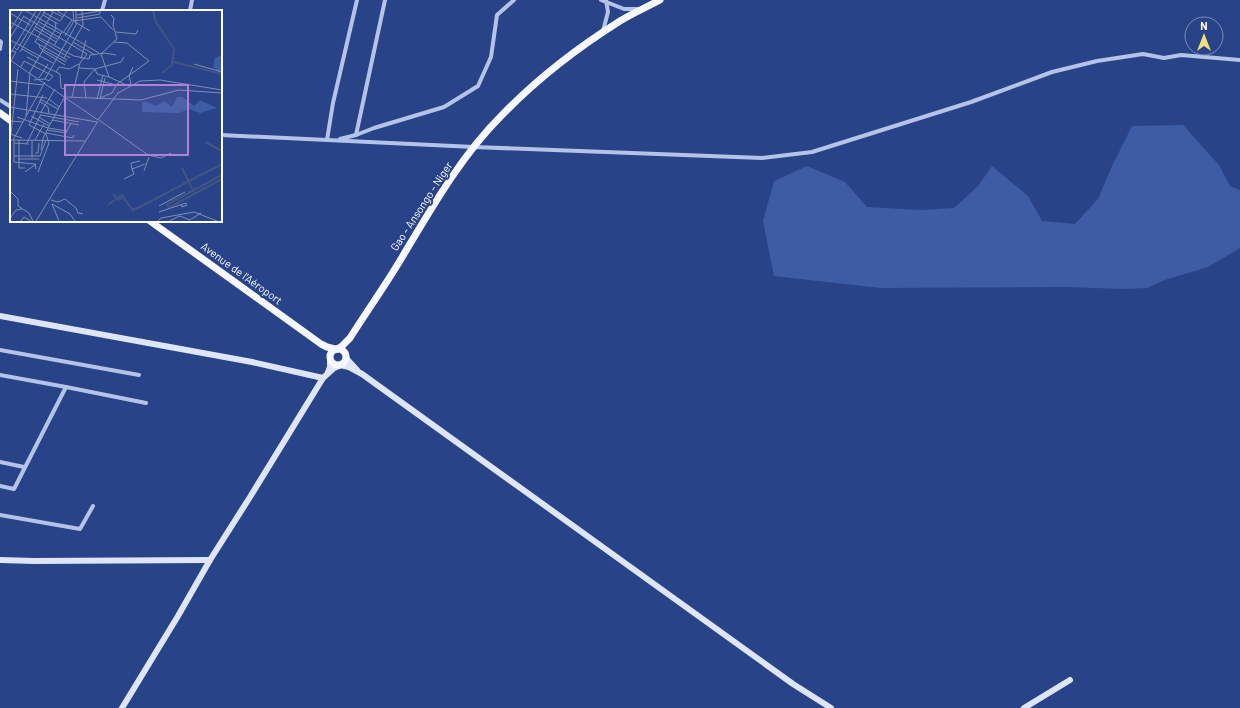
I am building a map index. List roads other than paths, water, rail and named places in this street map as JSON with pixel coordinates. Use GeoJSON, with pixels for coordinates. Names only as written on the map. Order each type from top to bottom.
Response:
{"type":"FeatureCollection","features":[{"type":"Feature","properties":{"kind":"main road","name":"Gao - Ansongo - Niger"},"geometry":{"type":"LineString","coordinates":[[350,338],[400,261],[444,188],[474,147],[501,116],[535,83],[579,49],[622,20],[656,1]]}},
{"type":"Feature","properties":{"kind":"main road"},"geometry":{"type":"LineString","coordinates":[[0,113],[10,120]]}},
{"type":"Feature","properties":{"kind":"main road","name":"Avenue de l'Aéroport"},"geometry":{"type":"LineString","coordinates":[[151,222],[321,344]]}},
{"type":"Feature","properties":{"kind":"main road"},"geometry":{"type":"LineString","coordinates":[[330,359],[331,352],[341,347],[350,338]]}},
{"type":"Feature","properties":{"kind":"main road"},"geometry":{"type":"LineString","coordinates":[[321,344],[334,364],[339,366],[344,363],[346,346],[350,338]]}},
{"type":"Feature","properties":{"kind":"main road"},"geometry":{"type":"LineString","coordinates":[[321,344],[327,347],[342,350],[346,356]]}},
{"type":"Feature","properties":{"kind":"street"},"geometry":{"type":"LineString","coordinates":[[102,10],[105,0]]}},
{"type":"Feature","properties":{"kind":"street"},"geometry":{"type":"LineString","coordinates":[[190,10],[192,0]]}},
{"type":"Feature","properties":{"kind":"street"},"geometry":{"type":"LineString","coordinates":[[327,140],[333,103],[357,0]]}},
{"type":"Feature","properties":{"kind":"street"},"geometry":{"type":"LineString","coordinates":[[356,135],[385,0]]}},
{"type":"Feature","properties":{"kind":"street"},"geometry":{"type":"LineString","coordinates":[[335,140],[356,135],[374,128],[444,107],[478,86],[491,57],[497,15],[514,0]]}},
{"type":"Feature","properties":{"kind":"street"},"geometry":{"type":"LineString","coordinates":[[604,0],[624,9],[643,9]]}},
{"type":"Feature","properties":{"kind":"street"},"geometry":{"type":"LineString","coordinates":[[602,33],[608,12],[604,0]]}},
{"type":"Feature","properties":{"kind":"street"},"geometry":{"type":"LineString","coordinates":[[0,41],[2,42],[0,49]]}},
{"type":"Feature","properties":{"kind":"street"},"geometry":{"type":"LineString","coordinates":[[222,135],[474,147],[762,158],[812,152],[971,102],[1052,72],[1096,61],[1143,54],[1164,58],[1181,55],[1240,60]]}},
{"type":"Feature","properties":{"kind":"street"},"geometry":{"type":"LineString","coordinates":[[0,100],[10,106]]}},
{"type":"Feature","properties":{"kind":"street"},"geometry":{"type":"LineString","coordinates":[[0,316],[244,360],[325,377]]}},
{"type":"Feature","properties":{"kind":"street"},"geometry":{"type":"LineString","coordinates":[[0,350],[139,375]]}},
{"type":"Feature","properties":{"kind":"street"},"geometry":{"type":"LineString","coordinates":[[346,356],[358,371]]}},
{"type":"Feature","properties":{"kind":"street"},"geometry":{"type":"LineString","coordinates":[[122,708],[210,560],[325,377],[330,367],[330,359]]}},
{"type":"Feature","properties":{"kind":"street"},"geometry":{"type":"LineString","coordinates":[[325,377],[334,368],[339,366],[349,367],[358,371],[786,680],[831,708]]}},
{"type":"Feature","properties":{"kind":"street"},"geometry":{"type":"LineString","coordinates":[[0,375],[146,403]]}},
{"type":"Feature","properties":{"kind":"street"},"geometry":{"type":"LineString","coordinates":[[0,486],[14,489],[66,387]]}},
{"type":"Feature","properties":{"kind":"street"},"geometry":{"type":"LineString","coordinates":[[0,462],[24,467]]}},
{"type":"Feature","properties":{"kind":"street"},"geometry":{"type":"LineString","coordinates":[[0,515],[80,529],[93,506]]}},
{"type":"Feature","properties":{"kind":"street"},"geometry":{"type":"LineString","coordinates":[[0,560],[210,560]]}},
{"type":"Feature","properties":{"kind":"street"},"geometry":{"type":"LineString","coordinates":[[1024,708],[1070,680]]}}]}
